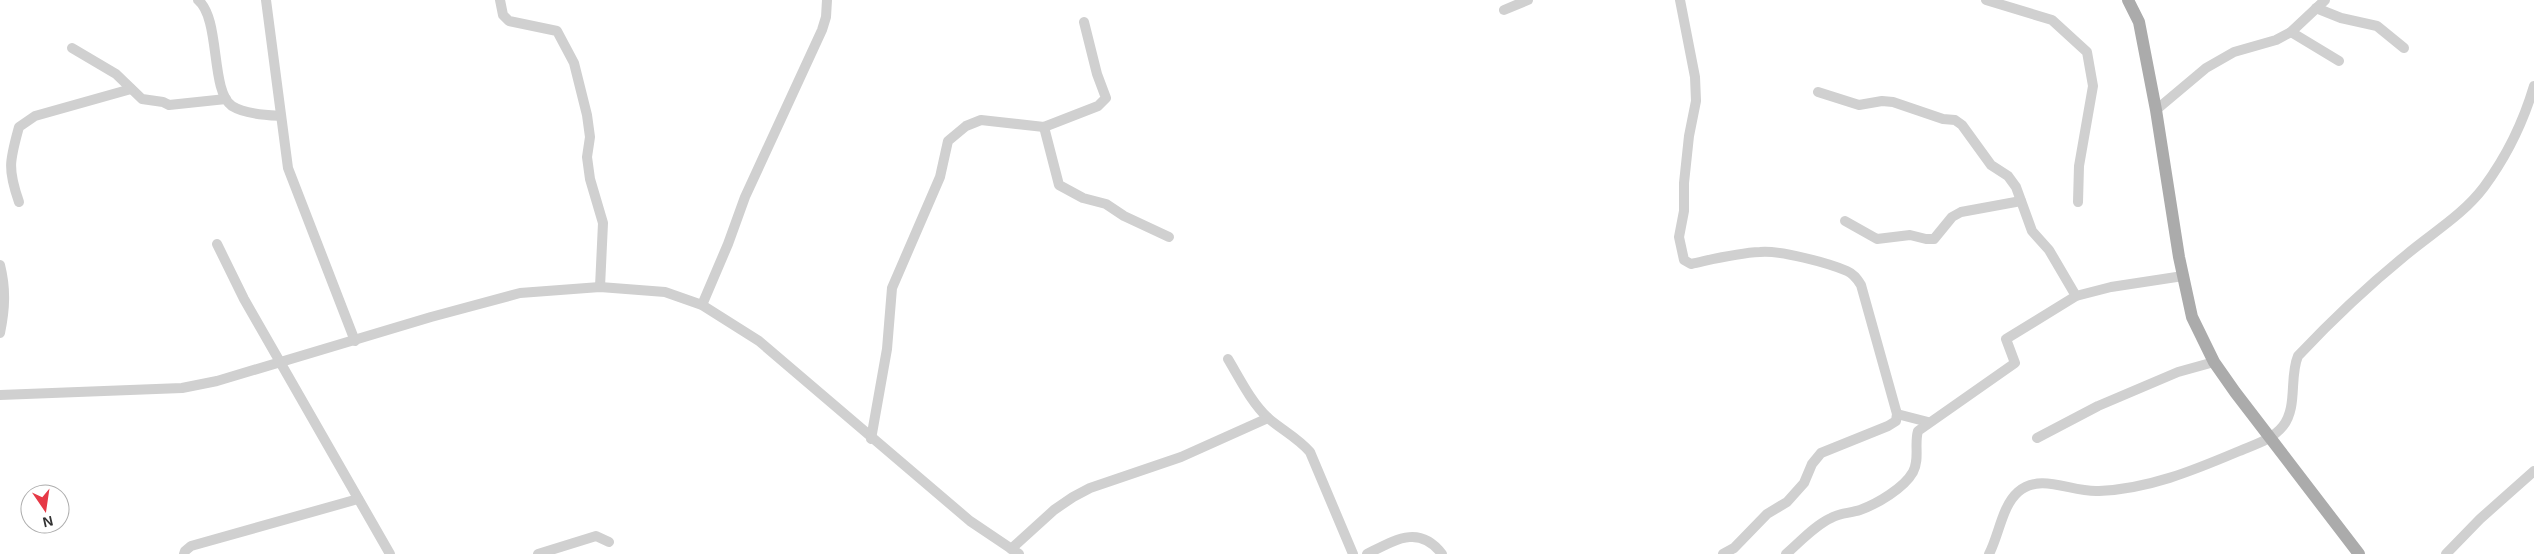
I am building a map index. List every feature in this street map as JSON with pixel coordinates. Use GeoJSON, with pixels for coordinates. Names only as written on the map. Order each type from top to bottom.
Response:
{"type":"FeatureCollection","features":[{"type":"Feature","properties":{"kind":"main road"},"geometry":{"type":"LineString","coordinates":[[2128,0],[2138,22],[2156,110],[2174,230],[2192,317],[2214,362],[2359,554]]}},
{"type":"Feature","properties":{"kind":"street"},"geometry":{"type":"LineString","coordinates":[[198,0],[209,16],[216,60],[226,99],[232,106],[257,114],[281,116]]}},
{"type":"Feature","properties":{"kind":"street"},"geometry":{"type":"LineString","coordinates":[[266,0],[291,177],[355,341]]}},
{"type":"Feature","properties":{"kind":"street"},"geometry":{"type":"LineString","coordinates":[[500,0],[503,16],[510,21],[557,31],[574,63],[590,137],[587,157],[591,185],[603,223],[600,287]]}},
{"type":"Feature","properties":{"kind":"street"},"geometry":{"type":"LineString","coordinates":[[702,305],[728,244],[745,197],[822,30],[827,0]]}},
{"type":"Feature","properties":{"kind":"street"},"geometry":{"type":"LineString","coordinates":[[1504,10],[1528,0]]}},
{"type":"Feature","properties":{"kind":"street"},"geometry":{"type":"LineString","coordinates":[[1680,0],[1695,77],[1696,101],[1689,136],[1684,183],[1684,211],[1680,237],[1684,260],[1691,264],[1726,256],[1762,251],[1805,258],[1848,272],[1861,285],[1897,414],[1896,421],[1888,426],[1821,453],[1812,464],[1804,483],[1787,502],[1767,514],[1734,548],[1723,554]]}},
{"type":"Feature","properties":{"kind":"street"},"geometry":{"type":"LineString","coordinates":[[1986,0],[2052,20],[2087,52],[2093,86],[2079,166],[2078,202]]}},
{"type":"Feature","properties":{"kind":"street"},"geometry":{"type":"LineString","coordinates":[[2156,110],[2206,68],[2234,52],[2276,40],[2291,32],[2325,0]]}},
{"type":"Feature","properties":{"kind":"street"},"geometry":{"type":"LineString","coordinates":[[2316,8],[2341,18],[2377,26],[2404,48]]}},
{"type":"Feature","properties":{"kind":"street"},"geometry":{"type":"LineString","coordinates":[[872,439],[887,348],[892,288],[940,177],[948,141],[966,126],[981,120],[1044,127],[1098,106],[1106,98],[1097,74],[1084,22]]}},
{"type":"Feature","properties":{"kind":"street"},"geometry":{"type":"LineString","coordinates":[[2291,32],[2339,61]]}},
{"type":"Feature","properties":{"kind":"street"},"geometry":{"type":"LineString","coordinates":[[72,48],[116,74],[142,99],[163,102],[169,106],[226,99]]}},
{"type":"Feature","properties":{"kind":"street"},"geometry":{"type":"LineString","coordinates":[[1989,554],[2009,503],[2018,492],[2026,487],[2044,482],[2092,492],[2150,484],[2185,474],[2270,438],[2283,426],[2289,415],[2292,368],[2298,356],[2386,272],[2459,214],[2483,189],[2508,151],[2524,119],[2534,86]]}},
{"type":"Feature","properties":{"kind":"street"},"geometry":{"type":"LineString","coordinates":[[19,202],[12,183],[9,164],[20,127],[36,116],[131,89]]}},
{"type":"Feature","properties":{"kind":"street"},"geometry":{"type":"LineString","coordinates":[[1818,92],[1859,105],[1882,101],[1893,102],[1943,119],[1956,120],[1962,125],[1991,165],[2008,176],[2016,187],[2032,231],[2048,250],[2076,296]]}},
{"type":"Feature","properties":{"kind":"street"},"geometry":{"type":"LineString","coordinates":[[1044,127],[1059,185],[1083,198],[1106,204],[1124,216],[1169,237]]}},
{"type":"Feature","properties":{"kind":"street"},"geometry":{"type":"LineString","coordinates":[[1844,222],[1877,239],[1910,235],[1926,240],[1938,236],[1952,217],[1961,212],[2022,201]]}},
{"type":"Feature","properties":{"kind":"street"},"geometry":{"type":"LineString","coordinates":[[217,244],[244,300],[282,363],[390,554]]}},
{"type":"Feature","properties":{"kind":"street"},"geometry":{"type":"LineString","coordinates":[[0,266],[4,280],[6,309],[0,333]]}},
{"type":"Feature","properties":{"kind":"street"},"geometry":{"type":"LineString","coordinates":[[1786,554],[1833,516],[1862,509],[1882,499],[1904,482],[1912,472],[1916,462],[1918,431],[1928,422],[2015,364],[2006,339],[2076,296],[2111,287],[2183,276]]}},
{"type":"Feature","properties":{"kind":"street"},"geometry":{"type":"LineString","coordinates":[[0,395],[182,388],[217,381],[282,363],[431,317],[520,293],[600,287],[665,292],[702,305],[759,342],[970,521],[1015,551],[1054,510],[1073,496],[1090,488],[1181,457],[1268,418]]}},
{"type":"Feature","properties":{"kind":"street"},"geometry":{"type":"LineString","coordinates":[[1228,359],[1252,398],[1268,418],[1310,452],[1353,554]]}},
{"type":"Feature","properties":{"kind":"street"},"geometry":{"type":"LineString","coordinates":[[2037,438],[2073,421],[2098,406],[2178,372],[2214,362]]}},
{"type":"Feature","properties":{"kind":"street"},"geometry":{"type":"LineString","coordinates":[[1897,414],[1928,422]]}},
{"type":"Feature","properties":{"kind":"street"},"geometry":{"type":"LineString","coordinates":[[2446,554],[2480,519],[2534,471]]}},
{"type":"Feature","properties":{"kind":"street"},"geometry":{"type":"LineString","coordinates":[[2518,486],[2534,484]]}},
{"type":"Feature","properties":{"kind":"street"},"geometry":{"type":"LineString","coordinates":[[184,554],[191,546],[358,499]]}},
{"type":"Feature","properties":{"kind":"street"},"geometry":{"type":"LineString","coordinates":[[538,554],[596,536],[609,542]]}},
{"type":"Feature","properties":{"kind":"street"},"geometry":{"type":"LineString","coordinates":[[1368,554],[1402,538],[1418,536],[1435,544],[1442,554]]}}]}
